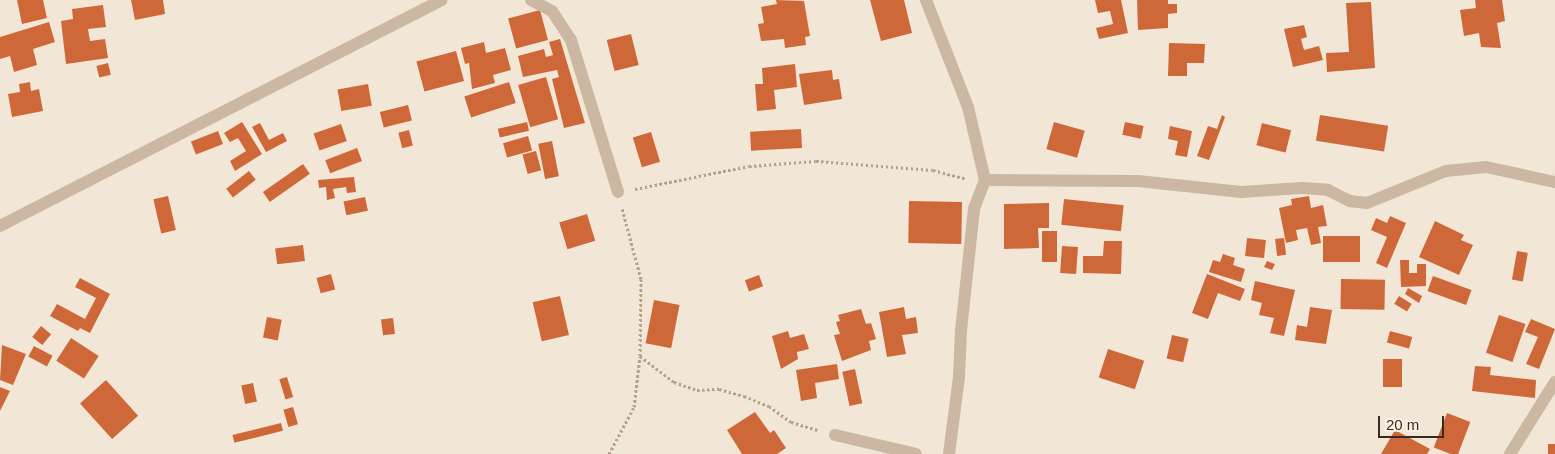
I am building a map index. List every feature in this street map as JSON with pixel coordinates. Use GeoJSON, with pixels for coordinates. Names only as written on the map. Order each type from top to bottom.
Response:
{"type":"FeatureCollection","features":[{"type":"Feature","properties":{"kind":"street"},"geometry":{"type":"LineString","coordinates":[[0,226],[441,0]]}},
{"type":"Feature","properties":{"kind":"street"},"geometry":{"type":"LineString","coordinates":[[531,0],[552,11],[571,40],[618,192]]}},
{"type":"Feature","properties":{"kind":"street"},"geometry":{"type":"LineString","coordinates":[[926,0],[968,107],[985,182],[974,209],[961,330],[959,377],[949,454]]}},
{"type":"Feature","properties":{"kind":"street"},"geometry":{"type":"LineString","coordinates":[[985,182],[1138,181],[1241,192],[1302,188],[1328,190],[1350,201],[1367,203],[1446,171],[1486,166],[1555,182]]}},
{"type":"Feature","properties":{"kind":"street"},"geometry":{"type":"LineString","coordinates":[[1510,454],[1555,382]]}},
{"type":"Feature","properties":{"kind":"street"},"geometry":{"type":"LineString","coordinates":[[835,435],[916,454]]}},
{"type":"Feature","properties":{"kind":"path"},"geometry":{"type":"LineString","coordinates":[[609,454],[634,407],[640,356],[641,279],[618,192],[749,166],[816,161],[933,170],[985,182]]}},
{"type":"Feature","properties":{"kind":"path"},"geometry":{"type":"LineString","coordinates":[[640,356],[674,382],[697,390],[719,390],[744,396],[769,406],[791,422],[835,435]]}},
{"type":"Feature","properties":{"kind":"building"},"geometry":{"type":"Polygon","coordinates":[[[17,0],[43,0],[47,18],[22,24],[17,0]]]}},
{"type":"Feature","properties":{"kind":"building"},"geometry":{"type":"Polygon","coordinates":[[[131,0],[163,0],[165,14],[135,20],[131,0]]]}},
{"type":"Feature","properties":{"kind":"building"},"geometry":{"type":"Polygon","coordinates":[[[776,0],[804,1],[810,36],[805,37],[806,45],[785,48],[784,39],[761,41],[758,24],[764,23],[761,7],[777,4],[776,0]]]}},
{"type":"Feature","properties":{"kind":"building"},"geometry":{"type":"Polygon","coordinates":[[[870,0],[904,0],[912,33],[881,41],[870,0]]]}},
{"type":"Feature","properties":{"kind":"building"},"geometry":{"type":"Polygon","coordinates":[[[1095,0],[1121,0],[1128,33],[1099,39],[1096,28],[1113,24],[1110,11],[1098,13],[1095,0]]]}},
{"type":"Feature","properties":{"kind":"building"},"geometry":{"type":"Polygon","coordinates":[[[1137,0],[1168,0],[1168,4],[1177,4],[1177,13],[1168,14],[1168,28],[1138,30],[1137,0]]]}},
{"type":"Feature","properties":{"kind":"building"},"geometry":{"type":"Polygon","coordinates":[[[1475,0],[1502,0],[1505,21],[1497,23],[1501,48],[1481,47],[1479,33],[1464,36],[1460,10],[1476,8],[1475,0]]]}},
{"type":"Feature","properties":{"kind":"building"},"geometry":{"type":"Polygon","coordinates":[[[1371,2],[1375,68],[1327,72],[1326,53],[1349,52],[1346,3],[1371,2]]]}},
{"type":"Feature","properties":{"kind":"building"},"geometry":{"type":"Polygon","coordinates":[[[103,5],[106,27],[88,29],[90,41],[105,39],[108,58],[66,64],[61,21],[73,19],[72,9],[103,5]]]}},
{"type":"Feature","properties":{"kind":"building"},"geometry":{"type":"Polygon","coordinates":[[[540,10],[548,40],[516,48],[508,19],[540,10]]]}},
{"type":"Feature","properties":{"kind":"building"},"geometry":{"type":"Polygon","coordinates":[[[49,22],[55,42],[33,49],[37,65],[14,72],[10,56],[0,59],[0,37],[49,22]]]}},
{"type":"Feature","properties":{"kind":"building"},"geometry":{"type":"Polygon","coordinates":[[[1304,25],[1307,37],[1301,39],[1304,50],[1319,46],[1323,60],[1293,67],[1284,29],[1304,25]]]}},
{"type":"Feature","properties":{"kind":"building"},"geometry":{"type":"Polygon","coordinates":[[[631,34],[639,65],[614,71],[607,40],[631,34]]]}},
{"type":"Feature","properties":{"kind":"building"},"geometry":{"type":"Polygon","coordinates":[[[560,39],[585,123],[564,128],[552,79],[559,77],[557,70],[523,77],[518,56],[544,49],[546,57],[553,55],[549,42],[560,39]]]}},
{"type":"Feature","properties":{"kind":"building"},"geometry":{"type":"Polygon","coordinates":[[[484,42],[486,53],[505,48],[511,70],[493,75],[495,83],[472,89],[469,63],[465,64],[461,48],[484,42]]]}},
{"type":"Feature","properties":{"kind":"building"},"geometry":{"type":"Polygon","coordinates":[[[1169,43],[1205,44],[1204,63],[1187,63],[1187,76],[1168,76],[1169,43]]]}},
{"type":"Feature","properties":{"kind":"building"},"geometry":{"type":"Polygon","coordinates":[[[456,51],[464,81],[424,92],[416,62],[456,51]]]}},
{"type":"Feature","properties":{"kind":"building"},"geometry":{"type":"Polygon","coordinates":[[[108,63],[111,75],[99,78],[96,66],[108,63]]]}},
{"type":"Feature","properties":{"kind":"building"},"geometry":{"type":"Polygon","coordinates":[[[795,64],[797,87],[774,90],[776,109],[757,111],[755,84],[763,84],[762,68],[795,64]]]}},
{"type":"Feature","properties":{"kind":"building"},"geometry":{"type":"Polygon","coordinates":[[[832,70],[833,80],[839,79],[842,99],[804,105],[799,74],[832,70]]]}},
{"type":"Feature","properties":{"kind":"building"},"geometry":{"type":"Polygon","coordinates":[[[546,77],[558,119],[530,127],[518,85],[546,77]]]}},
{"type":"Feature","properties":{"kind":"building"},"geometry":{"type":"Polygon","coordinates":[[[30,82],[31,91],[39,89],[43,111],[12,117],[8,94],[20,92],[19,84],[30,82]]]}},
{"type":"Feature","properties":{"kind":"building"},"geometry":{"type":"Polygon","coordinates":[[[509,82],[516,103],[471,117],[464,97],[509,82]]]}},
{"type":"Feature","properties":{"kind":"building"},"geometry":{"type":"Polygon","coordinates":[[[368,84],[372,106],[341,111],[337,89],[368,84]]]}},
{"type":"Feature","properties":{"kind":"building"},"geometry":{"type":"Polygon","coordinates":[[[408,105],[412,121],[384,128],[380,112],[408,105]]]}},
{"type":"Feature","properties":{"kind":"building"},"geometry":{"type":"Polygon","coordinates":[[[1222,115],[1225,117],[1209,160],[1197,156],[1208,126],[1217,129],[1222,115]]]}},
{"type":"Feature","properties":{"kind":"building"},"geometry":{"type":"Polygon","coordinates":[[[1320,115],[1388,126],[1384,151],[1316,141],[1320,115]]]}},
{"type":"Feature","properties":{"kind":"building"},"geometry":{"type":"Polygon","coordinates":[[[242,122],[262,154],[235,171],[230,161],[246,151],[238,138],[230,142],[224,133],[242,122]]]}},
{"type":"Feature","properties":{"kind":"building"},"geometry":{"type":"Polygon","coordinates":[[[527,122],[529,131],[500,138],[498,129],[527,122]]]}},
{"type":"Feature","properties":{"kind":"building"},"geometry":{"type":"Polygon","coordinates":[[[1054,122],[1085,131],[1077,158],[1046,149],[1054,122]]]}},
{"type":"Feature","properties":{"kind":"building"},"geometry":{"type":"Polygon","coordinates":[[[1125,122],[1144,126],[1141,139],[1122,135],[1125,122]]]}},
{"type":"Feature","properties":{"kind":"building"},"geometry":{"type":"Polygon","coordinates":[[[260,123],[269,140],[283,133],[287,141],[266,152],[252,127],[260,123]]]}},
{"type":"Feature","properties":{"kind":"building"},"geometry":{"type":"Polygon","coordinates":[[[1262,123],[1291,130],[1286,153],[1256,145],[1262,123]]]}},
{"type":"Feature","properties":{"kind":"building"},"geometry":{"type":"Polygon","coordinates":[[[341,124],[347,141],[319,150],[314,133],[341,124]]]}},
{"type":"Feature","properties":{"kind":"building"},"geometry":{"type":"Polygon","coordinates":[[[1170,126],[1192,131],[1187,157],[1175,155],[1178,141],[1168,139],[1170,126]]]}},
{"type":"Feature","properties":{"kind":"building"},"geometry":{"type":"Polygon","coordinates":[[[801,129],[802,148],[751,151],[750,132],[801,129]]]}},
{"type":"Feature","properties":{"kind":"building"},"geometry":{"type":"Polygon","coordinates":[[[409,130],[413,146],[402,148],[398,133],[409,130]]]}},
{"type":"Feature","properties":{"kind":"building"},"geometry":{"type":"Polygon","coordinates":[[[218,131],[223,144],[196,154],[191,141],[218,131]]]}},
{"type":"Feature","properties":{"kind":"building"},"geometry":{"type":"Polygon","coordinates":[[[651,132],[660,162],[642,167],[633,138],[651,132]]]}},
{"type":"Feature","properties":{"kind":"building"},"geometry":{"type":"Polygon","coordinates":[[[528,136],[532,150],[507,158],[503,143],[528,136]]]}},
{"type":"Feature","properties":{"kind":"building"},"geometry":{"type":"Polygon","coordinates":[[[552,141],[559,176],[545,179],[538,144],[552,141]]]}},
{"type":"Feature","properties":{"kind":"building"},"geometry":{"type":"Polygon","coordinates":[[[357,148],[362,161],[330,173],[325,160],[357,148]]]}},
{"type":"Feature","properties":{"kind":"building"},"geometry":{"type":"Polygon","coordinates":[[[536,151],[541,170],[528,174],[522,155],[536,151]]]}},
{"type":"Feature","properties":{"kind":"building"},"geometry":{"type":"Polygon","coordinates":[[[303,164],[310,174],[270,202],[263,192],[303,164]]]}},
{"type":"Feature","properties":{"kind":"building"},"geometry":{"type":"Polygon","coordinates":[[[249,171],[256,180],[233,198],[226,189],[249,171]]]}},
{"type":"Feature","properties":{"kind":"building"},"geometry":{"type":"Polygon","coordinates":[[[354,177],[356,192],[347,193],[346,187],[333,189],[335,198],[327,200],[326,187],[319,188],[318,180],[354,177]]]}},
{"type":"Feature","properties":{"kind":"building"},"geometry":{"type":"Polygon","coordinates":[[[168,196],[176,230],[161,233],[153,199],[168,196]]]}},
{"type":"Feature","properties":{"kind":"building"},"geometry":{"type":"Polygon","coordinates":[[[1309,196],[1311,208],[1323,205],[1327,226],[1318,227],[1321,243],[1311,245],[1307,228],[1296,230],[1298,240],[1286,243],[1279,208],[1292,205],[1291,199],[1309,196]]]}},
{"type":"Feature","properties":{"kind":"building"},"geometry":{"type":"Polygon","coordinates":[[[365,197],[368,211],[346,215],[343,202],[365,197]]]}},
{"type":"Feature","properties":{"kind":"building"},"geometry":{"type":"Polygon","coordinates":[[[1064,199],[1124,205],[1121,231],[1061,225],[1064,199]]]}},
{"type":"Feature","properties":{"kind":"building"},"geometry":{"type":"Polygon","coordinates":[[[909,201],[962,202],[961,244],[908,243],[909,201]]]}},
{"type":"Feature","properties":{"kind":"building"},"geometry":{"type":"Polygon","coordinates":[[[1049,203],[1049,228],[1038,228],[1039,248],[1004,249],[1004,204],[1049,203]]]}},
{"type":"Feature","properties":{"kind":"building"},"geometry":{"type":"Polygon","coordinates":[[[587,214],[595,241],[567,249],[559,222],[587,214]]]}},
{"type":"Feature","properties":{"kind":"building"},"geometry":{"type":"Polygon","coordinates":[[[1390,216],[1406,223],[1387,268],[1376,263],[1387,237],[1371,230],[1376,218],[1387,223],[1390,216]]]}},
{"type":"Feature","properties":{"kind":"building"},"geometry":{"type":"Polygon","coordinates":[[[1435,221],[1464,235],[1461,240],[1473,245],[1459,275],[1419,257],[1435,221]]]}},
{"type":"Feature","properties":{"kind":"building"},"geometry":{"type":"Polygon","coordinates":[[[1042,231],[1057,231],[1057,262],[1042,262],[1042,231]]]}},
{"type":"Feature","properties":{"kind":"building"},"geometry":{"type":"Polygon","coordinates":[[[1323,236],[1360,236],[1360,262],[1323,262],[1323,236]]]}},
{"type":"Feature","properties":{"kind":"building"},"geometry":{"type":"Polygon","coordinates":[[[1247,238],[1266,240],[1264,258],[1245,256],[1247,238]]]}},
{"type":"Feature","properties":{"kind":"building"},"geometry":{"type":"Polygon","coordinates":[[[1284,238],[1286,255],[1277,256],[1275,239],[1284,238]]]}},
{"type":"Feature","properties":{"kind":"building"},"geometry":{"type":"Polygon","coordinates":[[[1104,241],[1122,241],[1121,274],[1083,273],[1083,256],[1103,256],[1104,241]]]}},
{"type":"Feature","properties":{"kind":"building"},"geometry":{"type":"Polygon","coordinates":[[[303,245],[305,261],[277,264],[275,248],[303,245]]]}},
{"type":"Feature","properties":{"kind":"building"},"geometry":{"type":"Polygon","coordinates":[[[1062,246],[1078,247],[1076,274],[1060,273],[1062,246]]]}},
{"type":"Feature","properties":{"kind":"building"},"geometry":{"type":"Polygon","coordinates":[[[1517,251],[1528,253],[1523,281],[1512,280],[1517,251]]]}},
{"type":"Feature","properties":{"kind":"building"},"geometry":{"type":"Polygon","coordinates":[[[1223,254],[1235,258],[1233,265],[1245,269],[1241,282],[1209,272],[1213,260],[1220,262],[1223,254]]]}},
{"type":"Feature","properties":{"kind":"building"},"geometry":{"type":"Polygon","coordinates":[[[1400,260],[1409,260],[1409,273],[1417,273],[1417,264],[1426,264],[1426,286],[1401,287],[1400,260]]]}},
{"type":"Feature","properties":{"kind":"building"},"geometry":{"type":"Polygon","coordinates":[[[1267,261],[1275,264],[1272,270],[1264,267],[1267,261]]]}},
{"type":"Feature","properties":{"kind":"building"},"geometry":{"type":"Polygon","coordinates":[[[331,274],[335,289],[321,293],[317,278],[331,274]]]}},
{"type":"Feature","properties":{"kind":"building"},"geometry":{"type":"Polygon","coordinates":[[[1207,274],[1245,289],[1240,301],[1218,293],[1208,319],[1192,313],[1207,274]]]}},
{"type":"Feature","properties":{"kind":"building"},"geometry":{"type":"Polygon","coordinates":[[[759,275],[763,286],[749,291],[745,280],[759,275]]]}},
{"type":"Feature","properties":{"kind":"building"},"geometry":{"type":"Polygon","coordinates":[[[1433,276],[1472,290],[1466,305],[1428,291],[1433,276]]]}},
{"type":"Feature","properties":{"kind":"building"},"geometry":{"type":"Polygon","coordinates":[[[80,278],[110,294],[90,333],[80,328],[78,331],[50,316],[57,304],[85,319],[96,298],[75,287],[80,278]]]}},
{"type":"Feature","properties":{"kind":"building"},"geometry":{"type":"Polygon","coordinates":[[[1341,279],[1385,280],[1384,310],[1340,309],[1341,279]]]}},
{"type":"Feature","properties":{"kind":"building"},"geometry":{"type":"Polygon","coordinates":[[[1255,281],[1295,290],[1284,336],[1270,333],[1274,318],[1259,315],[1262,303],[1251,300],[1255,281]]]}},
{"type":"Feature","properties":{"kind":"building"},"geometry":{"type":"Polygon","coordinates":[[[1408,288],[1422,296],[1419,303],[1405,294],[1408,288]]]}},
{"type":"Feature","properties":{"kind":"building"},"geometry":{"type":"Polygon","coordinates":[[[560,296],[569,335],[542,341],[533,302],[560,296]]]}},
{"type":"Feature","properties":{"kind":"building"},"geometry":{"type":"Polygon","coordinates":[[[1399,296],[1412,304],[1407,312],[1394,304],[1399,296]]]}},
{"type":"Feature","properties":{"kind":"building"},"geometry":{"type":"Polygon","coordinates":[[[654,300],[680,305],[671,348],[646,343],[654,300]]]}},
{"type":"Feature","properties":{"kind":"building"},"geometry":{"type":"Polygon","coordinates":[[[904,307],[906,319],[916,317],[918,333],[902,335],[906,354],[887,357],[879,312],[904,307]]]}},
{"type":"Feature","properties":{"kind":"building"},"geometry":{"type":"Polygon","coordinates":[[[1310,307],[1332,310],[1326,344],[1295,340],[1297,325],[1307,327],[1310,307]]]}},
{"type":"Feature","properties":{"kind":"building"},"geometry":{"type":"Polygon","coordinates":[[[861,309],[866,324],[871,323],[876,339],[869,341],[871,350],[842,361],[834,335],[840,334],[836,322],[840,321],[838,315],[861,309]]]}},
{"type":"Feature","properties":{"kind":"building"},"geometry":{"type":"Polygon","coordinates":[[[1499,315],[1525,324],[1512,362],[1486,353],[1499,315]]]}},
{"type":"Feature","properties":{"kind":"building"},"geometry":{"type":"Polygon","coordinates":[[[267,317],[282,320],[278,340],[263,338],[267,317]]]}},
{"type":"Feature","properties":{"kind":"building"},"geometry":{"type":"Polygon","coordinates":[[[393,318],[395,334],[383,335],[381,319],[393,318]]]}},
{"type":"Feature","properties":{"kind":"building"},"geometry":{"type":"Polygon","coordinates":[[[1531,319],[1555,329],[1539,369],[1526,364],[1538,337],[1525,332],[1531,319]]]}},
{"type":"Feature","properties":{"kind":"building"},"geometry":{"type":"Polygon","coordinates":[[[41,326],[51,334],[42,345],[32,337],[41,326]]]}},
{"type":"Feature","properties":{"kind":"building"},"geometry":{"type":"Polygon","coordinates":[[[788,331],[790,338],[804,334],[809,349],[797,352],[798,359],[781,369],[772,336],[788,331]]]}},
{"type":"Feature","properties":{"kind":"building"},"geometry":{"type":"Polygon","coordinates":[[[1390,331],[1412,337],[1409,349],[1387,343],[1390,331]]]}},
{"type":"Feature","properties":{"kind":"building"},"geometry":{"type":"Polygon","coordinates":[[[1172,335],[1189,339],[1183,362],[1167,358],[1172,335]]]}},
{"type":"Feature","properties":{"kind":"building"},"geometry":{"type":"Polygon","coordinates":[[[71,338],[99,356],[84,379],[56,361],[71,338]]]}},
{"type":"Feature","properties":{"kind":"building"},"geometry":{"type":"Polygon","coordinates":[[[2,345],[26,354],[13,385],[0,380],[2,345]]]}},
{"type":"Feature","properties":{"kind":"building"},"geometry":{"type":"Polygon","coordinates":[[[34,346],[53,356],[47,366],[28,357],[34,346]]]}},
{"type":"Feature","properties":{"kind":"building"},"geometry":{"type":"Polygon","coordinates":[[[1108,349],[1144,361],[1135,389],[1099,378],[1108,349]]]}},
{"type":"Feature","properties":{"kind":"building"},"geometry":{"type":"Polygon","coordinates":[[[1383,359],[1402,359],[1402,387],[1383,387],[1383,359]]]}},
{"type":"Feature","properties":{"kind":"building"},"geometry":{"type":"Polygon","coordinates":[[[837,364],[839,379],[815,383],[817,398],[801,401],[796,370],[837,364]]]}},
{"type":"Feature","properties":{"kind":"building"},"geometry":{"type":"Polygon","coordinates":[[[1475,366],[1491,367],[1490,375],[1536,380],[1535,398],[1472,391],[1475,366]]]}},
{"type":"Feature","properties":{"kind":"building"},"geometry":{"type":"Polygon","coordinates":[[[855,369],[862,403],[850,406],[842,372],[855,369]]]}},
{"type":"Feature","properties":{"kind":"building"},"geometry":{"type":"Polygon","coordinates":[[[287,377],[293,397],[285,399],[279,379],[287,377]]]}},
{"type":"Feature","properties":{"kind":"building"},"geometry":{"type":"Polygon","coordinates":[[[106,380],[138,416],[112,439],[80,403],[106,380]]]}},
{"type":"Feature","properties":{"kind":"building"},"geometry":{"type":"Polygon","coordinates":[[[253,383],[257,402],[245,404],[241,385],[253,383]]]}},
{"type":"Feature","properties":{"kind":"building"},"geometry":{"type":"Polygon","coordinates":[[[0,387],[10,391],[0,411],[0,387]]]}},
{"type":"Feature","properties":{"kind":"building"},"geometry":{"type":"Polygon","coordinates":[[[293,407],[298,424],[288,427],[283,410],[293,407]]]}},
{"type":"Feature","properties":{"kind":"building"},"geometry":{"type":"Polygon","coordinates":[[[755,412],[770,433],[774,430],[786,448],[777,454],[742,454],[727,430],[755,412]]]}},
{"type":"Feature","properties":{"kind":"building"},"geometry":{"type":"Polygon","coordinates":[[[1447,413],[1470,422],[1458,454],[1451,454],[1434,448],[1447,413]]]}},
{"type":"Feature","properties":{"kind":"building"},"geometry":{"type":"Polygon","coordinates":[[[281,423],[283,431],[234,443],[232,435],[281,423]]]}},
{"type":"Feature","properties":{"kind":"building"},"geometry":{"type":"Polygon","coordinates":[[[1395,430],[1430,449],[1427,454],[1381,454],[1395,430]]]}},
{"type":"Feature","properties":{"kind":"building"},"geometry":{"type":"Polygon","coordinates":[[[1548,444],[1555,444],[1555,454],[1548,454],[1548,444]]]}}]}
